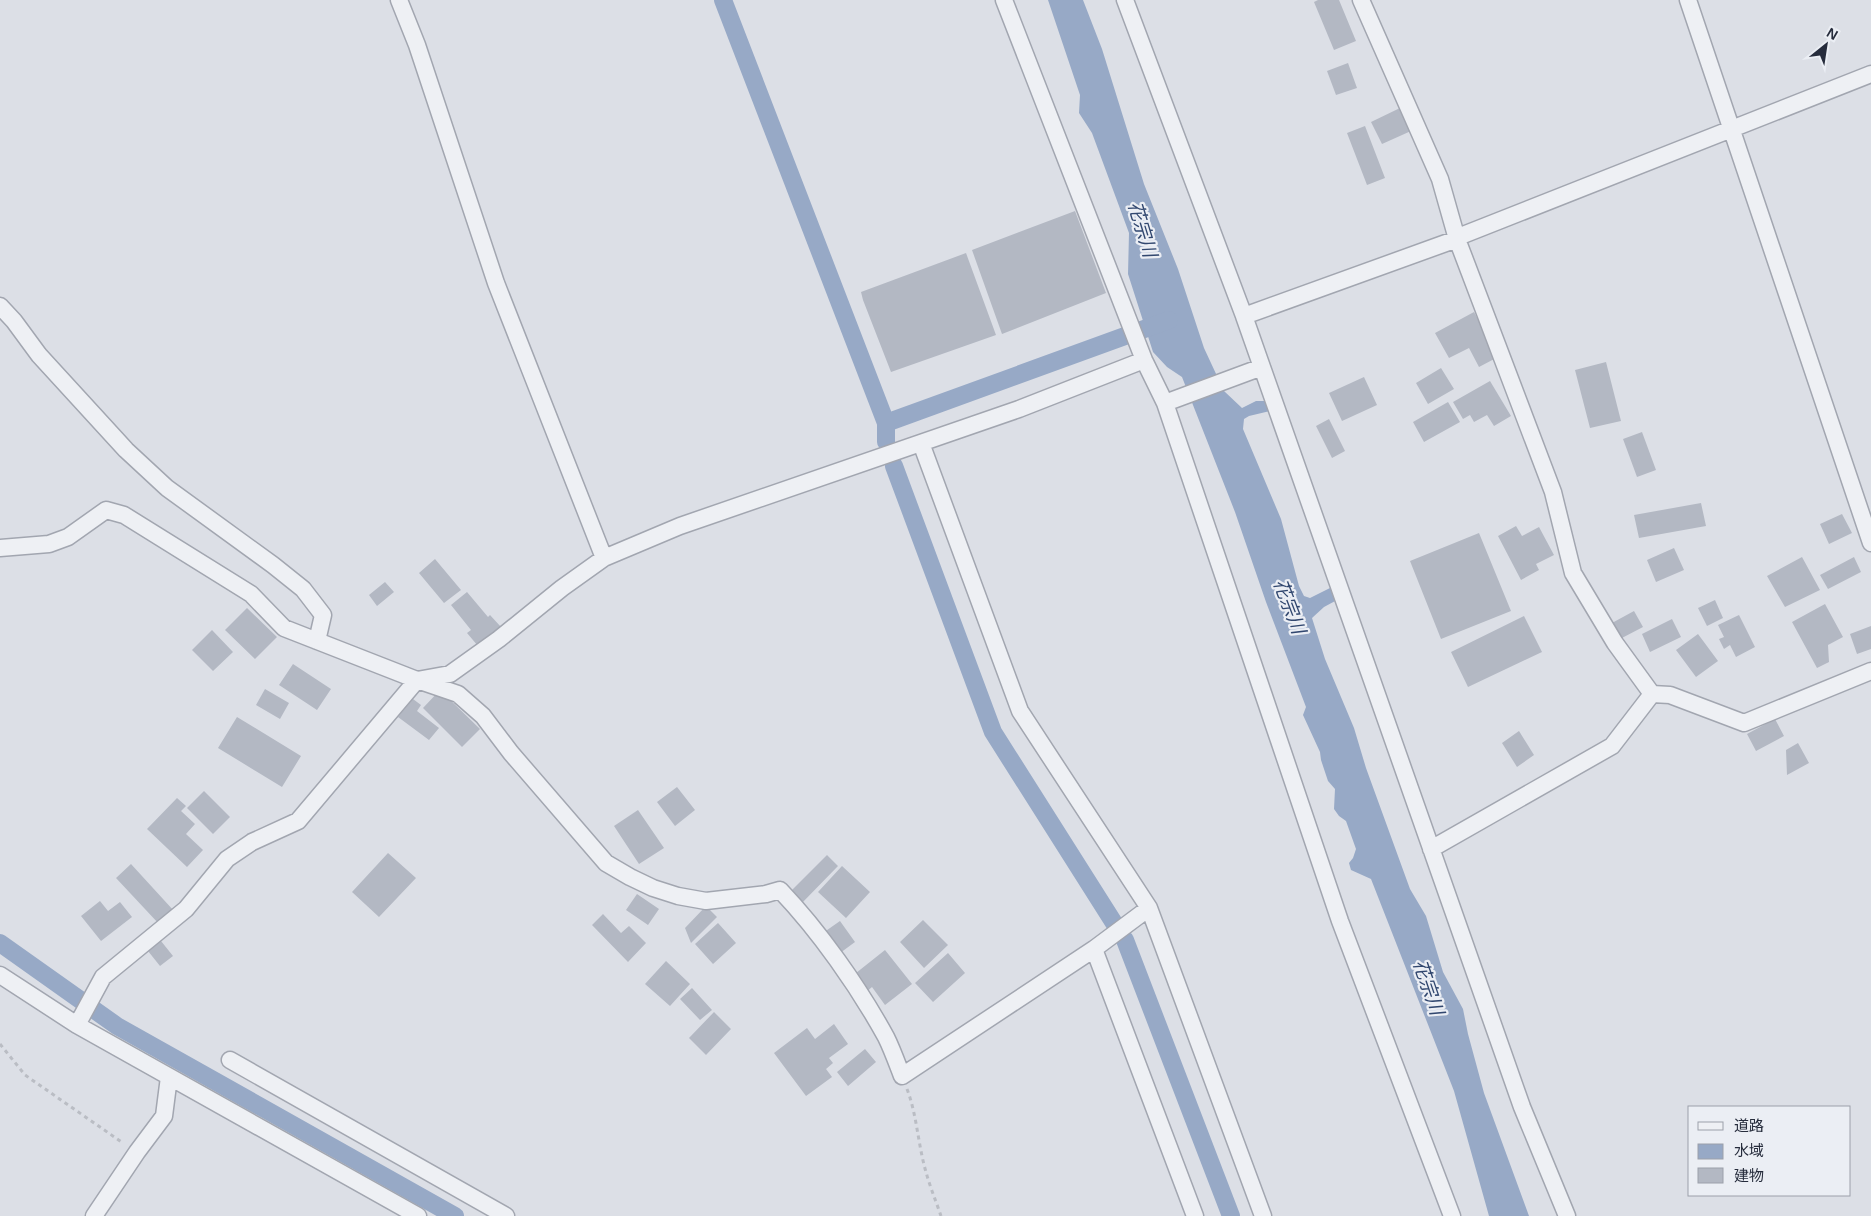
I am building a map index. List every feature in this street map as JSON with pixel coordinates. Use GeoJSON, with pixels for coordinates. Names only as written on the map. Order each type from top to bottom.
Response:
{"type":"FeatureCollection","features":[{"type":"Feature","properties":{"kind":"street"},"geometry":{"type":"LineString","coordinates":[[399,0],[417,45],[496,283],[604,558]]}},
{"type":"Feature","properties":{"kind":"street"},"geometry":{"type":"LineString","coordinates":[[1004,0],[1144,360],[1172,401],[1340,921],[1452,1216]]}},
{"type":"Feature","properties":{"kind":"street"},"geometry":{"type":"LineString","coordinates":[[1125,0],[1244,316],[1255,370],[1431,849],[1522,1107],[1567,1216]]}},
{"type":"Feature","properties":{"kind":"street"},"geometry":{"type":"LineString","coordinates":[[1361,0],[1440,179],[1553,492],[1572,573],[1615,644],[1652,694]]}},
{"type":"Feature","properties":{"kind":"street"},"geometry":{"type":"LineString","coordinates":[[1688,0],[1871,543]]}},
{"type":"Feature","properties":{"kind":"street"},"geometry":{"type":"LineString","coordinates":[[1244,316],[1492,225],[1871,74]]}},
{"type":"Feature","properties":{"kind":"street"},"geometry":{"type":"LineString","coordinates":[[0,306],[7,319],[140,463],[167,488],[303,589],[324,615],[317,640]]}},
{"type":"Feature","properties":{"kind":"street"},"geometry":{"type":"LineString","coordinates":[[77,1025],[103,977],[186,909],[228,858],[252,842],[298,821],[417,680],[450,674],[604,558],[680,526],[1019,409],[1144,360]]}},
{"type":"Feature","properties":{"kind":"street"},"geometry":{"type":"LineString","coordinates":[[1172,401],[1255,370]]}},
{"type":"Feature","properties":{"kind":"street"},"geometry":{"type":"LineString","coordinates":[[921,443],[1020,712],[1149,908],[1263,1216]]}},
{"type":"Feature","properties":{"kind":"street"},"geometry":{"type":"LineString","coordinates":[[0,548],[49,544],[68,537],[106,510],[124,515],[251,594],[284,628],[458,694],[483,716],[511,753],[606,863],[653,888],[678,896],[706,901],[766,894],[780,890],[805,916],[847,975],[886,1038],[902,1076],[1094,949],[1149,908]]}},
{"type":"Feature","properties":{"kind":"street"},"geometry":{"type":"LineString","coordinates":[[1652,694],[1670,695],[1744,723],[1871,671]]}},
{"type":"Feature","properties":{"kind":"street"},"geometry":{"type":"LineString","coordinates":[[1431,849],[1612,746],[1652,694]]}},
{"type":"Feature","properties":{"kind":"street"},"geometry":{"type":"LineString","coordinates":[[1094,949],[1195,1216]]}},
{"type":"Feature","properties":{"kind":"street"},"geometry":{"type":"LineString","coordinates":[[0,975],[77,1025],[418,1216]]}},
{"type":"Feature","properties":{"kind":"street"},"geometry":{"type":"LineString","coordinates":[[230,1060],[506,1216]]}},
{"type":"Feature","properties":{"kind":"street"},"geometry":{"type":"LineString","coordinates":[[94,1216],[164,1116],[169,1078]]}},
{"type":"Feature","properties":{"kind":"path"},"geometry":{"type":"LineString","coordinates":[[0,1044],[24,1076],[137,1152]]}},
{"type":"Feature","properties":{"kind":"path"},"geometry":{"type":"LineString","coordinates":[[902,1076],[913,1104],[915,1123],[926,1172],[941,1216]]}},
{"type":"Feature","properties":{"kind":"water","name":"花宗川"},"geometry":{"type":"Polygon","coordinates":[[[1048,0],[1083,0],[1102,49],[1144,184],[1178,269],[1204,348],[1224,391],[1242,408],[1256,401],[1265,401],[1270,411],[1244,419],[1243,429],[1281,519],[1299,586],[1304,596],[1310,598],[1330,588],[1337,600],[1324,607],[1312,618],[1325,659],[1354,728],[1366,768],[1410,889],[1426,916],[1443,972],[1463,1009],[1484,1093],[1529,1216],[1489,1216],[1454,1091],[1371,879],[1351,870],[1349,863],[1356,849],[1346,821],[1334,809],[1335,789],[1328,781],[1320,752],[1303,715],[1306,707],[1266,602],[1235,512],[1182,377],[1167,367],[1153,352],[1128,274],[1129,233],[1092,133],[1079,113],[1080,95],[1048,0]]]}},
{"type":"Feature","properties":{"kind":"building"},"geometry":{"type":"Polygon","coordinates":[[[1318,0],[1339,0],[1356,41],[1334,50],[1314,2],[1318,0]]]}},
{"type":"Feature","properties":{"kind":"building"},"geometry":{"type":"Polygon","coordinates":[[[1348,63],[1357,88],[1336,95],[1327,71],[1348,63]]]}},
{"type":"Feature","properties":{"kind":"building"},"geometry":{"type":"Polygon","coordinates":[[[1400,108],[1411,131],[1382,144],[1371,122],[1400,108]]]}},
{"type":"Feature","properties":{"kind":"building"},"geometry":{"type":"Polygon","coordinates":[[[1365,126],[1385,178],[1367,185],[1347,133],[1365,126]]]}},
{"type":"Feature","properties":{"kind":"building"},"geometry":{"type":"Polygon","coordinates":[[[1075,211],[1106,293],[1002,334],[972,250],[1075,211]]]}},
{"type":"Feature","properties":{"kind":"building"},"geometry":{"type":"Polygon","coordinates":[[[966,253],[996,335],[891,372],[861,292],[966,253]]]}},
{"type":"Feature","properties":{"kind":"building"},"geometry":{"type":"Polygon","coordinates":[[[1474,312],[1498,357],[1479,367],[1469,348],[1449,358],[1435,333],[1474,312]]]}},
{"type":"Feature","properties":{"kind":"building"},"geometry":{"type":"Polygon","coordinates":[[[1606,362],[1621,421],[1590,428],[1575,370],[1606,362]]]}},
{"type":"Feature","properties":{"kind":"building"},"geometry":{"type":"Polygon","coordinates":[[[1441,368],[1454,389],[1428,404],[1416,383],[1441,368]]]}},
{"type":"Feature","properties":{"kind":"building"},"geometry":{"type":"Polygon","coordinates":[[[1364,377],[1377,405],[1342,421],[1329,393],[1364,377]]]}},
{"type":"Feature","properties":{"kind":"building"},"geometry":{"type":"Polygon","coordinates":[[[1490,381],[1511,416],[1494,426],[1487,415],[1474,422],[1470,415],[1463,419],[1453,402],[1490,381]]]}},
{"type":"Feature","properties":{"kind":"building"},"geometry":{"type":"Polygon","coordinates":[[[1448,402],[1460,422],[1424,442],[1413,422],[1448,402]]]}},
{"type":"Feature","properties":{"kind":"building"},"geometry":{"type":"Polygon","coordinates":[[[1329,419],[1345,451],[1332,458],[1316,426],[1329,419]]]}},
{"type":"Feature","properties":{"kind":"building"},"geometry":{"type":"Polygon","coordinates":[[[1642,432],[1656,470],[1637,477],[1623,439],[1642,432]]]}},
{"type":"Feature","properties":{"kind":"building"},"geometry":{"type":"Polygon","coordinates":[[[1701,503],[1706,526],[1639,538],[1634,515],[1701,503]]]}},
{"type":"Feature","properties":{"kind":"building"},"geometry":{"type":"Polygon","coordinates":[[[1842,514],[1852,533],[1829,544],[1820,524],[1842,514]]]}},
{"type":"Feature","properties":{"kind":"building"},"geometry":{"type":"Polygon","coordinates":[[[1516,526],[1522,536],[1539,527],[1554,555],[1536,564],[1539,570],[1521,580],[1498,536],[1516,526]]]}},
{"type":"Feature","properties":{"kind":"building"},"geometry":{"type":"Polygon","coordinates":[[[1479,533],[1511,611],[1441,639],[1410,561],[1479,533]]]}},
{"type":"Feature","properties":{"kind":"building"},"geometry":{"type":"Polygon","coordinates":[[[1674,548],[1684,570],[1656,582],[1647,560],[1674,548]]]}},
{"type":"Feature","properties":{"kind":"building"},"geometry":{"type":"Polygon","coordinates":[[[1802,557],[1820,590],[1785,607],[1767,576],[1802,557]]]}},
{"type":"Feature","properties":{"kind":"building"},"geometry":{"type":"Polygon","coordinates":[[[1854,557],[1861,572],[1828,589],[1820,575],[1854,557]]]}},
{"type":"Feature","properties":{"kind":"building"},"geometry":{"type":"Polygon","coordinates":[[[435,559],[461,590],[444,603],[419,573],[435,559]]]}},
{"type":"Feature","properties":{"kind":"building"},"geometry":{"type":"Polygon","coordinates":[[[385,582],[394,592],[377,606],[369,595],[385,582]]]}},
{"type":"Feature","properties":{"kind":"building"},"geometry":{"type":"Polygon","coordinates":[[[467,592],[488,617],[490,615],[501,627],[478,646],[467,633],[471,630],[451,605],[467,592]]]}},
{"type":"Feature","properties":{"kind":"building"},"geometry":{"type":"Polygon","coordinates":[[[1715,600],[1723,618],[1707,626],[1698,608],[1715,600]]]}},
{"type":"Feature","properties":{"kind":"building"},"geometry":{"type":"Polygon","coordinates":[[[1825,604],[1843,637],[1828,645],[1829,662],[1817,668],[1792,622],[1825,604]]]}},
{"type":"Feature","properties":{"kind":"building"},"geometry":{"type":"Polygon","coordinates":[[[247,608],[277,637],[255,659],[225,630],[247,608]]]}},
{"type":"Feature","properties":{"kind":"building"},"geometry":{"type":"Polygon","coordinates":[[[1634,611],[1643,627],[1620,639],[1612,623],[1634,611]]]}},
{"type":"Feature","properties":{"kind":"building"},"geometry":{"type":"Polygon","coordinates":[[[1739,615],[1755,647],[1736,657],[1730,645],[1724,649],[1719,639],[1724,637],[1718,625],[1739,615]]]}},
{"type":"Feature","properties":{"kind":"building"},"geometry":{"type":"Polygon","coordinates":[[[1524,616],[1542,652],[1468,687],[1451,652],[1524,616]]]}},
{"type":"Feature","properties":{"kind":"building"},"geometry":{"type":"Polygon","coordinates":[[[1672,619],[1681,637],[1650,652],[1642,634],[1672,619]]]}},
{"type":"Feature","properties":{"kind":"building"},"geometry":{"type":"Polygon","coordinates":[[[1871,626],[1871,649],[1857,654],[1850,634],[1871,626]]]}},
{"type":"Feature","properties":{"kind":"building"},"geometry":{"type":"Polygon","coordinates":[[[212,630],[233,652],[213,671],[192,650],[212,630]]]}},
{"type":"Feature","properties":{"kind":"building"},"geometry":{"type":"Polygon","coordinates":[[[1698,634],[1718,661],[1696,677],[1676,650],[1698,634]]]}},
{"type":"Feature","properties":{"kind":"building"},"geometry":{"type":"Polygon","coordinates":[[[293,664],[331,689],[317,710],[279,685],[293,664]]]}},
{"type":"Feature","properties":{"kind":"building"},"geometry":{"type":"Polygon","coordinates":[[[265,689],[289,703],[280,719],[256,705],[265,689]]]}},
{"type":"Feature","properties":{"kind":"building"},"geometry":{"type":"Polygon","coordinates":[[[440,690],[480,729],[462,747],[423,708],[440,690]]]}},
{"type":"Feature","properties":{"kind":"building"},"geometry":{"type":"Polygon","coordinates":[[[413,699],[421,705],[417,711],[439,728],[429,740],[398,717],[413,699]]]}},
{"type":"Feature","properties":{"kind":"building"},"geometry":{"type":"Polygon","coordinates":[[[237,717],[301,756],[282,787],[218,748],[237,717]]]}},
{"type":"Feature","properties":{"kind":"building"},"geometry":{"type":"Polygon","coordinates":[[[1775,719],[1784,736],[1756,751],[1747,734],[1775,719]]]}},
{"type":"Feature","properties":{"kind":"building"},"geometry":{"type":"Polygon","coordinates":[[[1519,731],[1534,755],[1517,767],[1502,743],[1519,731]]]}},
{"type":"Feature","properties":{"kind":"building"},"geometry":{"type":"Polygon","coordinates":[[[1798,743],[1809,763],[1787,775],[1786,750],[1798,743]]]}},
{"type":"Feature","properties":{"kind":"building"},"geometry":{"type":"Polygon","coordinates":[[[677,787],[695,810],[675,826],[657,802],[677,787]]]}},
{"type":"Feature","properties":{"kind":"building"},"geometry":{"type":"Polygon","coordinates":[[[204,791],[230,817],[213,834],[187,808],[204,791]]]}},
{"type":"Feature","properties":{"kind":"building"},"geometry":{"type":"Polygon","coordinates":[[[177,798],[186,806],[181,811],[195,824],[186,834],[203,850],[187,867],[147,829],[177,798]]]}},
{"type":"Feature","properties":{"kind":"building"},"geometry":{"type":"Polygon","coordinates":[[[638,810],[664,848],[639,864],[614,826],[638,810]]]}},
{"type":"Feature","properties":{"kind":"building"},"geometry":{"type":"Polygon","coordinates":[[[388,853],[416,878],[379,917],[352,892],[388,853]]]}},
{"type":"Feature","properties":{"kind":"building"},"geometry":{"type":"Polygon","coordinates":[[[827,855],[838,866],[801,904],[789,893],[827,855]]]}},
{"type":"Feature","properties":{"kind":"building"},"geometry":{"type":"Polygon","coordinates":[[[131,864],[174,911],[159,924],[116,878],[131,864]]]}},
{"type":"Feature","properties":{"kind":"building"},"geometry":{"type":"Polygon","coordinates":[[[842,866],[870,892],[846,918],[818,892],[842,866]]]}},
{"type":"Feature","properties":{"kind":"building"},"geometry":{"type":"Polygon","coordinates":[[[637,894],[659,909],[648,925],[626,910],[637,894]]]}},
{"type":"Feature","properties":{"kind":"building"},"geometry":{"type":"Polygon","coordinates":[[[100,901],[108,911],[120,902],[132,917],[101,941],[81,916],[100,901]]]}},
{"type":"Feature","properties":{"kind":"building"},"geometry":{"type":"Polygon","coordinates":[[[706,906],[717,917],[691,943],[685,928],[706,906]]]}},
{"type":"Feature","properties":{"kind":"building"},"geometry":{"type":"Polygon","coordinates":[[[603,914],[621,933],[629,926],[646,943],[628,962],[592,925],[603,914]]]}},
{"type":"Feature","properties":{"kind":"building"},"geometry":{"type":"Polygon","coordinates":[[[923,920],[948,945],[924,968],[900,942],[923,920]]]}},
{"type":"Feature","properties":{"kind":"building"},"geometry":{"type":"Polygon","coordinates":[[[840,921],[855,942],[836,956],[820,935],[840,921]]]}},
{"type":"Feature","properties":{"kind":"building"},"geometry":{"type":"Polygon","coordinates":[[[718,923],[736,943],[713,964],[695,944],[718,923]]]}},
{"type":"Feature","properties":{"kind":"building"},"geometry":{"type":"Polygon","coordinates":[[[161,941],[173,956],[160,966],[148,951],[161,941]]]}},
{"type":"Feature","properties":{"kind":"building"},"geometry":{"type":"Polygon","coordinates":[[[885,950],[912,984],[885,1005],[872,987],[865,993],[851,977],[885,950]]]}},
{"type":"Feature","properties":{"kind":"building"},"geometry":{"type":"Polygon","coordinates":[[[948,953],[965,973],[933,1002],[915,983],[948,953]]]}},
{"type":"Feature","properties":{"kind":"building"},"geometry":{"type":"Polygon","coordinates":[[[666,961],[690,984],[670,1006],[645,984],[666,961]]]}},
{"type":"Feature","properties":{"kind":"building"},"geometry":{"type":"Polygon","coordinates":[[[692,988],[712,1010],[700,1020],[680,999],[692,988]]]}},
{"type":"Feature","properties":{"kind":"building"},"geometry":{"type":"Polygon","coordinates":[[[714,1012],[731,1029],[706,1055],[689,1038],[714,1012]]]}},
{"type":"Feature","properties":{"kind":"building"},"geometry":{"type":"Polygon","coordinates":[[[834,1024],[848,1044],[829,1058],[833,1063],[826,1069],[832,1077],[806,1096],[774,1053],[807,1028],[815,1039],[834,1024]]]}},
{"type":"Feature","properties":{"kind":"building"},"geometry":{"type":"Polygon","coordinates":[[[865,1049],[876,1062],[848,1086],[837,1072],[865,1049]]]}},
{"type":"Feature","properties":{"kind":"waterway"},"geometry":{"type":"LineString","coordinates":[[723,0],[886,423],[1169,320]]}},
{"type":"Feature","properties":{"kind":"waterway"},"geometry":{"type":"LineString","coordinates":[[886,423],[886,442]]}},
{"type":"Feature","properties":{"kind":"waterway"},"geometry":{"type":"LineString","coordinates":[[894,466],[993,732],[1114,923]]}},
{"type":"Feature","properties":{"kind":"waterway"},"geometry":{"type":"LineString","coordinates":[[1125,940],[1231,1216]]}},
{"type":"Feature","properties":{"kind":"waterway"},"geometry":{"type":"LineString","coordinates":[[0,943],[117,1026],[455,1216]]}}]}
